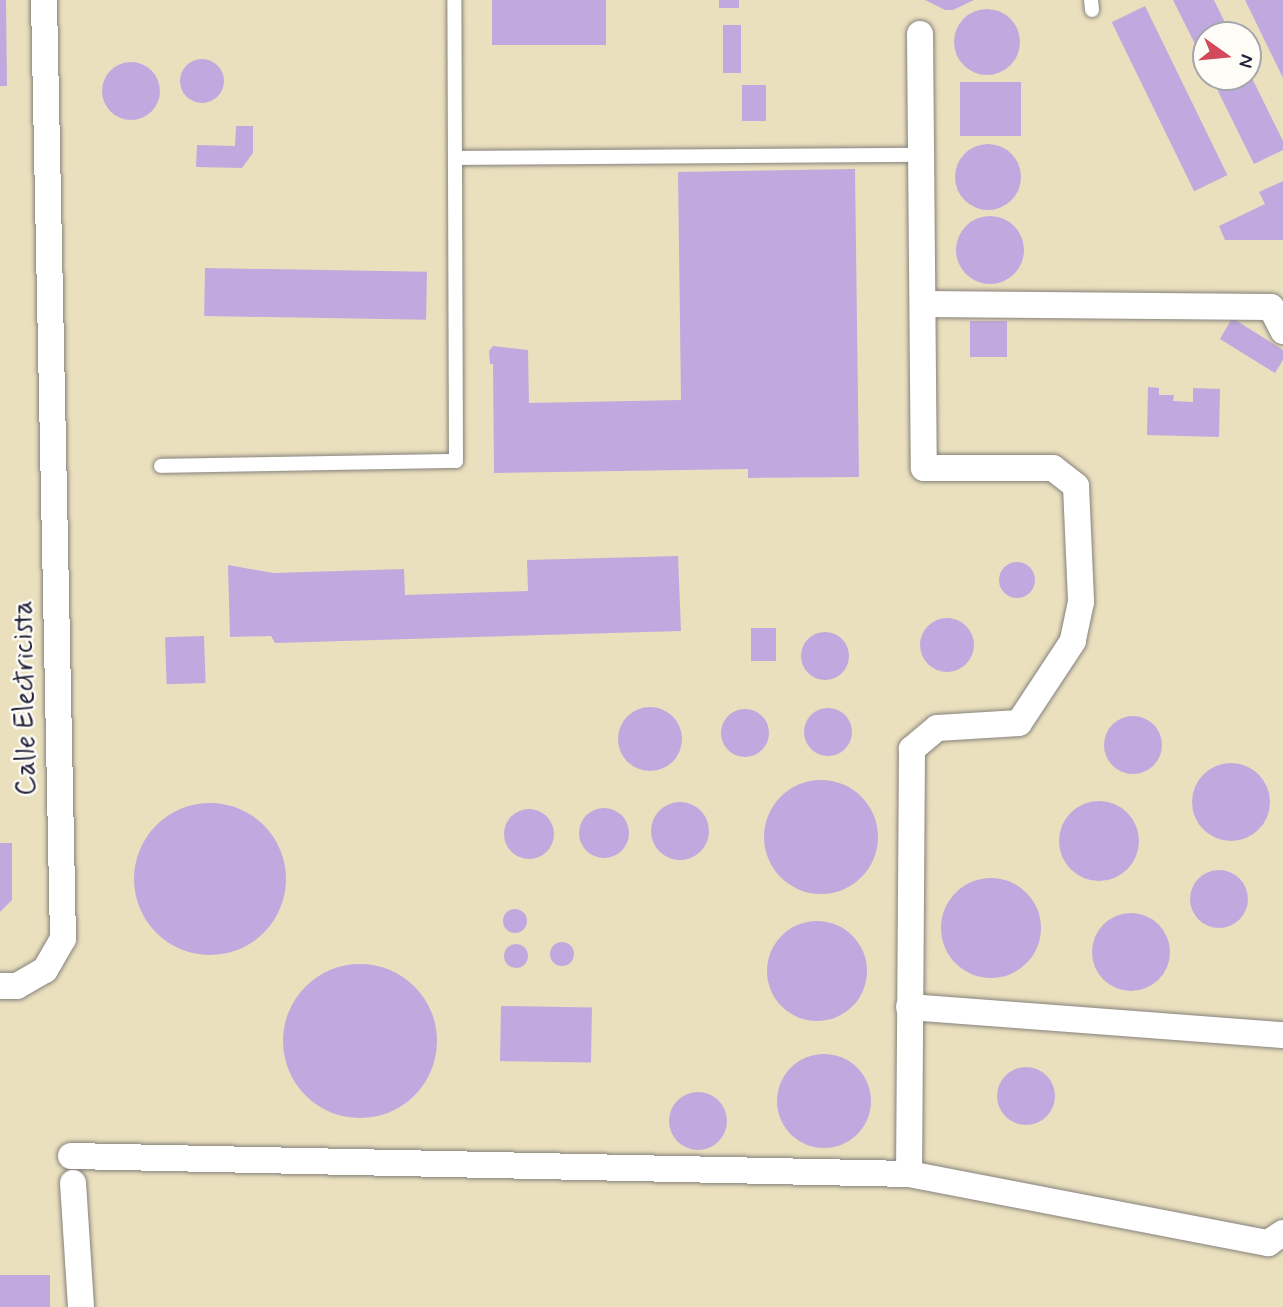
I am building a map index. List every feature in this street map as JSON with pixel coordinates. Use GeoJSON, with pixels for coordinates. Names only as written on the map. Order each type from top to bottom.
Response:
{"type":"FeatureCollection","features":[{"type":"Feature","properties":{"kind":"street","name":"Calle Electricista"},"geometry":{"type":"LineString","coordinates":[[0,986],[17,986],[45,970],[63,939],[44,0]]}},
{"type":"Feature","properties":{"kind":"street"},"geometry":{"type":"LineString","coordinates":[[909,1174],[912,749],[937,728],[1019,723],[1073,641],[1081,602],[1076,486],[1054,468],[924,468],[920,34]]}},
{"type":"Feature","properties":{"kind":"street"},"geometry":{"type":"LineString","coordinates":[[924,304],[1271,307],[1283,331]]}},
{"type":"Feature","properties":{"kind":"street"},"geometry":{"type":"LineString","coordinates":[[909,1007],[1283,1035]]}},
{"type":"Feature","properties":{"kind":"street"},"geometry":{"type":"LineString","coordinates":[[71,1156],[909,1174],[1268,1243],[1283,1233]]}},
{"type":"Feature","properties":{"kind":"street"},"geometry":{"type":"LineString","coordinates":[[73,1183],[81,1307]]}},
{"type":"Feature","properties":{"kind":"lane"},"geometry":{"type":"LineString","coordinates":[[161,466],[456,461],[454,0]]}},
{"type":"Feature","properties":{"kind":"lane"},"geometry":{"type":"LineString","coordinates":[[455,159],[920,155]]}},
{"type":"Feature","properties":{"kind":"building"},"geometry":{"type":"Polygon","coordinates":[[[0,0],[6,0],[7,86],[0,86],[0,0]]]}},
{"type":"Feature","properties":{"kind":"building"},"geometry":{"type":"Polygon","coordinates":[[[492,0],[606,0],[606,45],[492,45],[492,0]]]}},
{"type":"Feature","properties":{"kind":"building"},"geometry":{"type":"Polygon","coordinates":[[[719,0],[739,0],[739,8],[719,8],[719,0]]]}},
{"type":"Feature","properties":{"kind":"building"},"geometry":{"type":"Polygon","coordinates":[[[925,0],[974,0],[953,10],[945,10],[925,0]]]}},
{"type":"Feature","properties":{"kind":"building"},"geometry":{"type":"Polygon","coordinates":[[[1173,0],[1214,0],[1224,21],[1192,21],[1192,38],[1173,0]]]}},
{"type":"Feature","properties":{"kind":"building"},"geometry":{"type":"Polygon","coordinates":[[[1245,0],[1283,0],[1283,78],[1262,35],[1262,21],[1255,21],[1245,0]]]}},
{"type":"Feature","properties":{"kind":"building"},"geometry":{"type":"Polygon","coordinates":[[[1145,6],[1227,175],[1194,191],[1112,22],[1145,6]]]}},
{"type":"Feature","properties":{"kind":"building"},"geometry":{"type":"Polygon","coordinates":[[[980,9],[994,9],[1006,14],[1015,23],[1020,42],[1018,55],[1011,66],[994,75],[980,75],[968,70],[959,61],[954,49],[954,35],[959,23],[968,14],[980,9]]]}},
{"type":"Feature","properties":{"kind":"building"},"geometry":{"type":"Polygon","coordinates":[[[723,25],[741,25],[741,73],[723,73],[723,25]]]}},
{"type":"Feature","properties":{"kind":"building"},"geometry":{"type":"Polygon","coordinates":[[[202,59],[218,65],[224,81],[218,97],[202,103],[186,97],[180,81],[186,65],[202,59]]]}},
{"type":"Feature","properties":{"kind":"building"},"geometry":{"type":"Polygon","coordinates":[[[125,62],[137,62],[152,70],[160,85],[160,97],[152,112],[137,120],[125,120],[110,112],[102,97],[102,85],[110,70],[125,62]]]}},
{"type":"Feature","properties":{"kind":"building"},"geometry":{"type":"Polygon","coordinates":[[[960,82],[1021,82],[1021,136],[960,136],[960,82]]]}},
{"type":"Feature","properties":{"kind":"building"},"geometry":{"type":"Polygon","coordinates":[[[742,85],[766,85],[766,121],[742,121],[742,85]]]}},
{"type":"Feature","properties":{"kind":"building"},"geometry":{"type":"Polygon","coordinates":[[[1218,91],[1258,91],[1283,141],[1283,150],[1254,164],[1218,91]]]}},
{"type":"Feature","properties":{"kind":"building"},"geometry":{"type":"Polygon","coordinates":[[[236,126],[253,126],[253,153],[242,168],[196,167],[197,145],[235,146],[236,126]]]}},
{"type":"Feature","properties":{"kind":"building"},"geometry":{"type":"Polygon","coordinates":[[[988,144],[1001,147],[1011,154],[1018,164],[1021,177],[1018,190],[1011,200],[1001,207],[988,210],[975,207],[965,200],[958,190],[955,177],[958,164],[965,154],[975,147],[988,144]]]}},
{"type":"Feature","properties":{"kind":"building"},"geometry":{"type":"Polygon","coordinates":[[[855,169],[859,477],[748,478],[748,469],[494,473],[493,364],[490,364],[489,351],[493,346],[528,350],[529,403],[681,400],[678,172],[855,169]]]}},
{"type":"Feature","properties":{"kind":"building"},"geometry":{"type":"Polygon","coordinates":[[[1283,181],[1283,240],[1225,240],[1219,226],[1265,204],[1259,192],[1283,181]]]}},
{"type":"Feature","properties":{"kind":"building"},"geometry":{"type":"Polygon","coordinates":[[[983,216],[997,216],[1009,221],[1019,231],[1024,250],[1019,269],[1009,279],[997,284],[983,284],[971,279],[961,269],[956,257],[956,243],[961,231],[971,221],[983,216]]]}},
{"type":"Feature","properties":{"kind":"building"},"geometry":{"type":"Polygon","coordinates":[[[205,268],[427,272],[426,320],[204,316],[205,268]]]}},
{"type":"Feature","properties":{"kind":"building"},"geometry":{"type":"Polygon","coordinates":[[[1232,318],[1283,350],[1283,360],[1275,373],[1220,339],[1232,318]]]}},
{"type":"Feature","properties":{"kind":"building"},"geometry":{"type":"Polygon","coordinates":[[[970,321],[1007,321],[1007,357],[970,357],[970,321]]]}},
{"type":"Feature","properties":{"kind":"building"},"geometry":{"type":"Polygon","coordinates":[[[1148,387],[1159,388],[1159,395],[1174,395],[1173,401],[1193,402],[1193,388],[1220,389],[1219,437],[1147,435],[1148,387]]]}},
{"type":"Feature","properties":{"kind":"building"},"geometry":{"type":"Polygon","coordinates":[[[678,556],[681,631],[275,643],[271,636],[230,637],[228,565],[273,573],[404,569],[405,595],[528,591],[527,560],[678,556]]]}},
{"type":"Feature","properties":{"kind":"building"},"geometry":{"type":"Polygon","coordinates":[[[1017,562],[1030,567],[1035,580],[1030,593],[1017,598],[1004,593],[999,580],[1004,567],[1017,562]]]}},
{"type":"Feature","properties":{"kind":"building"},"geometry":{"type":"Polygon","coordinates":[[[952,618],[962,622],[970,630],[974,645],[970,660],[962,668],[942,672],[932,668],[924,660],[920,640],[924,630],[932,622],[952,618]]]}},
{"type":"Feature","properties":{"kind":"building"},"geometry":{"type":"Polygon","coordinates":[[[751,628],[776,628],[776,661],[751,661],[751,628]]]}},
{"type":"Feature","properties":{"kind":"building"},"geometry":{"type":"Polygon","coordinates":[[[825,632],[842,639],[849,656],[842,673],[825,680],[808,673],[801,656],[808,639],[825,632]]]}},
{"type":"Feature","properties":{"kind":"building"},"geometry":{"type":"Polygon","coordinates":[[[204,636],[206,683],[167,684],[165,637],[204,636]]]}},
{"type":"Feature","properties":{"kind":"building"},"geometry":{"type":"Polygon","coordinates":[[[650,707],[668,713],[676,721],[682,739],[676,757],[668,765],[650,771],[632,765],[624,757],[618,739],[624,721],[632,713],[650,707]]]}},
{"type":"Feature","properties":{"kind":"building"},"geometry":{"type":"Polygon","coordinates":[[[828,708],[845,715],[852,732],[845,749],[828,756],[811,749],[804,732],[811,715],[828,708]]]}},
{"type":"Feature","properties":{"kind":"building"},"geometry":{"type":"Polygon","coordinates":[[[745,709],[762,716],[769,733],[762,750],[745,757],[728,750],[721,733],[728,716],[745,709]]]}},
{"type":"Feature","properties":{"kind":"building"},"geometry":{"type":"Polygon","coordinates":[[[1127,716],[1139,716],[1154,724],[1162,739],[1162,751],[1154,766],[1139,774],[1127,774],[1112,766],[1104,751],[1104,739],[1112,724],[1127,716]]]}},
{"type":"Feature","properties":{"kind":"building"},"geometry":{"type":"Polygon","coordinates":[[[1223,763],[1239,763],[1253,769],[1264,780],[1270,794],[1270,810],[1264,824],[1253,835],[1239,841],[1223,841],[1209,835],[1198,824],[1192,810],[1192,794],[1198,780],[1209,769],[1223,763]]]}},
{"type":"Feature","properties":{"kind":"building"},"geometry":{"type":"Polygon","coordinates":[[[821,780],[843,784],[862,796],[874,815],[878,837],[874,859],[862,878],[843,890],[821,894],[799,890],[780,878],[768,859],[764,837],[768,815],[780,796],[799,784],[821,780]]]}},
{"type":"Feature","properties":{"kind":"building"},"geometry":{"type":"Polygon","coordinates":[[[1099,801],[1114,804],[1127,813],[1136,826],[1139,841],[1136,856],[1127,869],[1114,878],[1099,881],[1084,878],[1071,869],[1062,856],[1059,841],[1062,826],[1071,813],[1084,804],[1099,801]]]}},
{"type":"Feature","properties":{"kind":"building"},"geometry":{"type":"Polygon","coordinates":[[[674,802],[686,802],[701,810],[709,825],[709,837],[701,852],[686,860],[674,860],[659,852],[651,837],[651,825],[659,810],[674,802]]]}},
{"type":"Feature","properties":{"kind":"building"},"geometry":{"type":"Polygon","coordinates":[[[210,803],[239,808],[264,825],[281,850],[286,879],[281,908],[264,933],[239,950],[210,955],[181,950],[156,933],[139,908],[134,879],[139,850],[156,825],[181,808],[210,803]]]}},
{"type":"Feature","properties":{"kind":"building"},"geometry":{"type":"Polygon","coordinates":[[[604,808],[622,815],[629,833],[622,851],[604,858],[586,851],[579,833],[586,815],[604,808]]]}},
{"type":"Feature","properties":{"kind":"building"},"geometry":{"type":"Polygon","coordinates":[[[529,809],[547,816],[554,834],[547,852],[529,859],[511,852],[504,834],[511,816],[529,809]]]}},
{"type":"Feature","properties":{"kind":"building"},"geometry":{"type":"Polygon","coordinates":[[[0,843],[12,843],[12,900],[0,912],[0,843]]]}},
{"type":"Feature","properties":{"kind":"building"},"geometry":{"type":"Polygon","coordinates":[[[1213,870],[1225,870],[1240,878],[1248,893],[1248,905],[1240,920],[1225,928],[1213,928],[1198,920],[1190,905],[1190,893],[1198,878],[1213,870]]]}},
{"type":"Feature","properties":{"kind":"building"},"geometry":{"type":"Polygon","coordinates":[[[991,878],[1010,882],[1026,893],[1037,909],[1041,928],[1037,947],[1026,963],[1010,974],[991,978],[972,974],[956,963],[945,947],[941,928],[945,909],[956,893],[972,882],[991,878]]]}},
{"type":"Feature","properties":{"kind":"building"},"geometry":{"type":"Polygon","coordinates":[[[515,909],[524,912],[527,921],[524,930],[515,933],[506,930],[503,921],[506,912],[515,909]]]}},
{"type":"Feature","properties":{"kind":"building"},"geometry":{"type":"Polygon","coordinates":[[[1123,913],[1139,913],[1153,919],[1164,930],[1170,944],[1170,960],[1164,974],[1153,985],[1139,991],[1123,991],[1109,985],[1098,974],[1092,960],[1092,944],[1098,930],[1109,919],[1123,913]]]}},
{"type":"Feature","properties":{"kind":"building"},"geometry":{"type":"Polygon","coordinates":[[[817,921],[836,925],[852,936],[863,952],[867,971],[863,990],[852,1006],[836,1017],[817,1021],[798,1017],[782,1006],[771,990],[767,971],[771,952],[782,936],[798,925],[817,921]]]}},
{"type":"Feature","properties":{"kind":"building"},"geometry":{"type":"Polygon","coordinates":[[[562,942],[571,945],[574,954],[571,963],[562,966],[553,963],[550,954],[553,945],[562,942]]]}},
{"type":"Feature","properties":{"kind":"building"},"geometry":{"type":"Polygon","coordinates":[[[516,944],[525,947],[528,956],[525,965],[516,968],[507,965],[504,956],[507,947],[516,944]]]}},
{"type":"Feature","properties":{"kind":"building"},"geometry":{"type":"Polygon","coordinates":[[[360,964],[389,970],[414,987],[431,1012],[437,1041],[431,1070],[414,1095],[389,1112],[360,1118],[331,1112],[306,1095],[289,1070],[283,1041],[289,1012],[306,987],[331,970],[360,964]]]}},
{"type":"Feature","properties":{"kind":"building"},"geometry":{"type":"Polygon","coordinates":[[[501,1006],[592,1008],[591,1063],[500,1061],[501,1006]]]}},
{"type":"Feature","properties":{"kind":"building"},"geometry":{"type":"Polygon","coordinates":[[[824,1054],[842,1058],[857,1068],[867,1083],[871,1101],[867,1119],[857,1134],[842,1144],[824,1148],[806,1144],[791,1134],[781,1119],[777,1101],[781,1083],[791,1068],[806,1058],[824,1054]]]}},
{"type":"Feature","properties":{"kind":"building"},"geometry":{"type":"Polygon","coordinates":[[[1020,1067],[1032,1067],[1047,1075],[1055,1090],[1055,1102],[1047,1117],[1032,1125],[1020,1125],[1005,1117],[997,1102],[997,1090],[1005,1075],[1020,1067]]]}},
{"type":"Feature","properties":{"kind":"building"},"geometry":{"type":"Polygon","coordinates":[[[692,1092],[704,1092],[719,1100],[727,1115],[727,1127],[719,1142],[704,1150],[692,1150],[677,1142],[669,1127],[669,1115],[677,1100],[692,1092]]]}},
{"type":"Feature","properties":{"kind":"building"},"geometry":{"type":"Polygon","coordinates":[[[0,1275],[50,1275],[50,1307],[0,1307],[0,1275]]]}}]}
